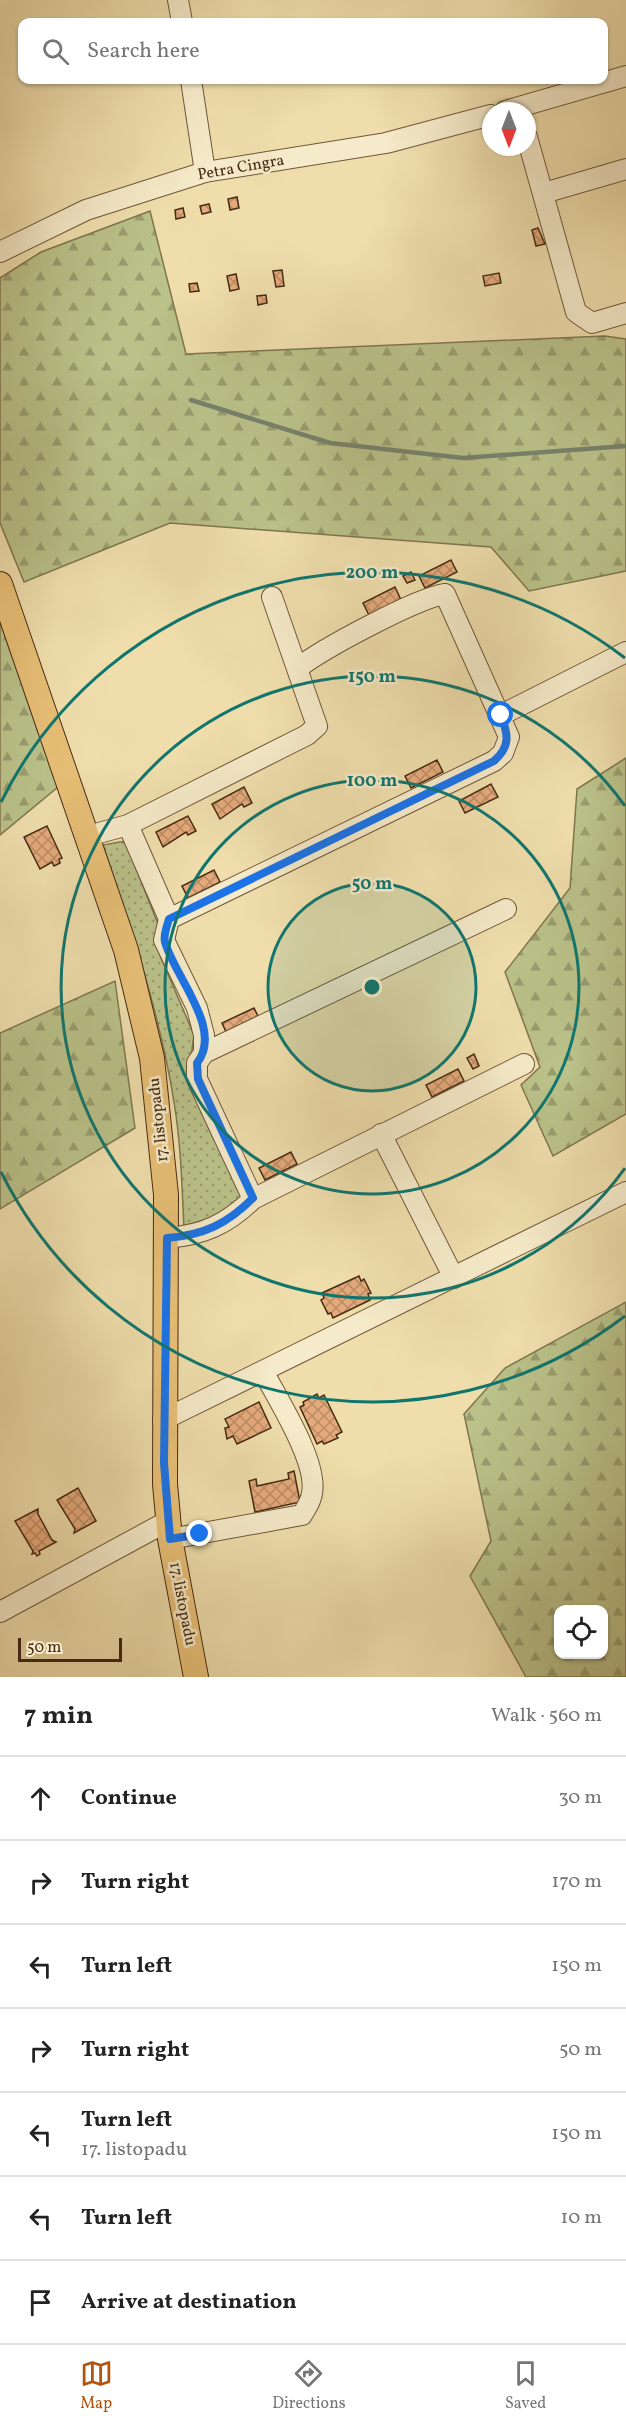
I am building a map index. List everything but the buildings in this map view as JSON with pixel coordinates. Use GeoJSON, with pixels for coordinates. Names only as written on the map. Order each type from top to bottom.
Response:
{"type":"FeatureCollection","features":[{"type":"Feature","properties":{"kind":"main road","name":"17. listopadu"},"geometry":{"type":"LineString","coordinates":[[0,584],[126,950],[149,1048],[162,1137],[167,1238],[164,1420],[169,1530],[196,1677]]}},
{"type":"Feature","properties":{"kind":"street"},"geometry":{"type":"LineString","coordinates":[[178,0],[181,18]]}},
{"type":"Feature","properties":{"kind":"street"},"geometry":{"type":"LineString","coordinates":[[608,81],[626,76]]}},
{"type":"Feature","properties":{"kind":"street"},"geometry":{"type":"LineString","coordinates":[[192,84],[205,172]]}},
{"type":"Feature","properties":{"kind":"street"},"geometry":{"type":"LineString","coordinates":[[536,103],[600,84]]}},
{"type":"Feature","properties":{"kind":"street","name":"Petra Cingra"},"geometry":{"type":"LineString","coordinates":[[0,252],[86,210],[205,172],[386,143],[482,117]]}},
{"type":"Feature","properties":{"kind":"street"},"geometry":{"type":"LineString","coordinates":[[533,156],[576,312],[592,324],[626,313]]}},
{"type":"Feature","properties":{"kind":"street"},"geometry":{"type":"LineString","coordinates":[[544,193],[626,169]]}},
{"type":"Feature","properties":{"kind":"street"},"geometry":{"type":"LineString","coordinates":[[169,919],[494,761],[503,753],[509,737],[445,594],[402,611],[312,657],[298,668]]}},
{"type":"Feature","properties":{"kind":"street"},"geometry":{"type":"LineString","coordinates":[[88,836],[128,825],[307,735],[317,726],[272,597]]}},
{"type":"Feature","properties":{"kind":"street"},"geometry":{"type":"LineString","coordinates":[[501,715],[626,652]]}},
{"type":"Feature","properties":{"kind":"street"},"geometry":{"type":"LineString","coordinates":[[128,825],[169,919],[164,940],[197,1008],[204,1035],[204,1053]]}},
{"type":"Feature","properties":{"kind":"street"},"geometry":{"type":"LineString","coordinates":[[253,1198],[198,1079],[197,1063],[204,1053],[506,909]]}},
{"type":"Feature","properties":{"kind":"street"},"geometry":{"type":"LineString","coordinates":[[167,1238],[194,1236],[211,1228],[236,1215],[253,1198],[524,1064]]}},
{"type":"Feature","properties":{"kind":"street"},"geometry":{"type":"LineString","coordinates":[[381,1134],[454,1278]]}},
{"type":"Feature","properties":{"kind":"street"},"geometry":{"type":"LineString","coordinates":[[164,1420],[626,1192]]}},
{"type":"Feature","properties":{"kind":"street"},"geometry":{"type":"LineString","coordinates":[[0,1611],[169,1530],[302,1515],[309,1505],[312,1485],[307,1459],[263,1371]]}},
{"type":"Feature","properties":{"kind":"green space"},"geometry":{"type":"Polygon","coordinates":[[[150,211],[186,354],[605,336],[626,339],[626,571],[529,591],[491,547],[170,523],[24,582],[0,523],[0,278],[41,252],[150,211]]]}},
{"type":"Feature","properties":{"kind":"green space"},"geometry":{"type":"Polygon","coordinates":[[[0,620],[58,787],[0,835],[0,620]]]}},
{"type":"Feature","properties":{"kind":"green space"},"geometry":{"type":"Polygon","coordinates":[[[626,758],[626,1114],[553,1156],[521,1085],[540,1067],[505,972],[570,888],[577,789],[626,758]]]}},
{"type":"Feature","properties":{"kind":"green space"},"geometry":{"type":"Polygon","coordinates":[[[125,841],[158,924],[159,953],[194,1035],[188,1078],[241,1189],[240,1200],[198,1229],[184,1230],[178,1134],[168,1069],[144,972],[103,845],[125,841]]]}},
{"type":"Feature","properties":{"kind":"green space"},"geometry":{"type":"Polygon","coordinates":[[[115,981],[135,1128],[0,1209],[0,1033],[115,981]]]}},
{"type":"Feature","properties":{"kind":"green space"},"geometry":{"type":"Polygon","coordinates":[[[626,1302],[626,1677],[526,1677],[470,1576],[491,1541],[464,1414],[505,1368],[626,1302]]]}},
{"type":"Feature","properties":{"kind":"waterway"},"geometry":{"type":"LineString","coordinates":[[191,400],[330,443],[463,458],[626,446]]}},
{"type":"Feature","properties":{"kind":"route"},"geometry":{"type":"LineString","coordinates":[[200,1534],[170,1539],[164,1463],[167,1238],[194,1236],[236,1215],[253,1198],[198,1079],[197,1063],[204,1053],[204,1035],[197,1008],[164,940],[169,919],[494,761],[503,753],[509,737],[501,715]]}}]}
